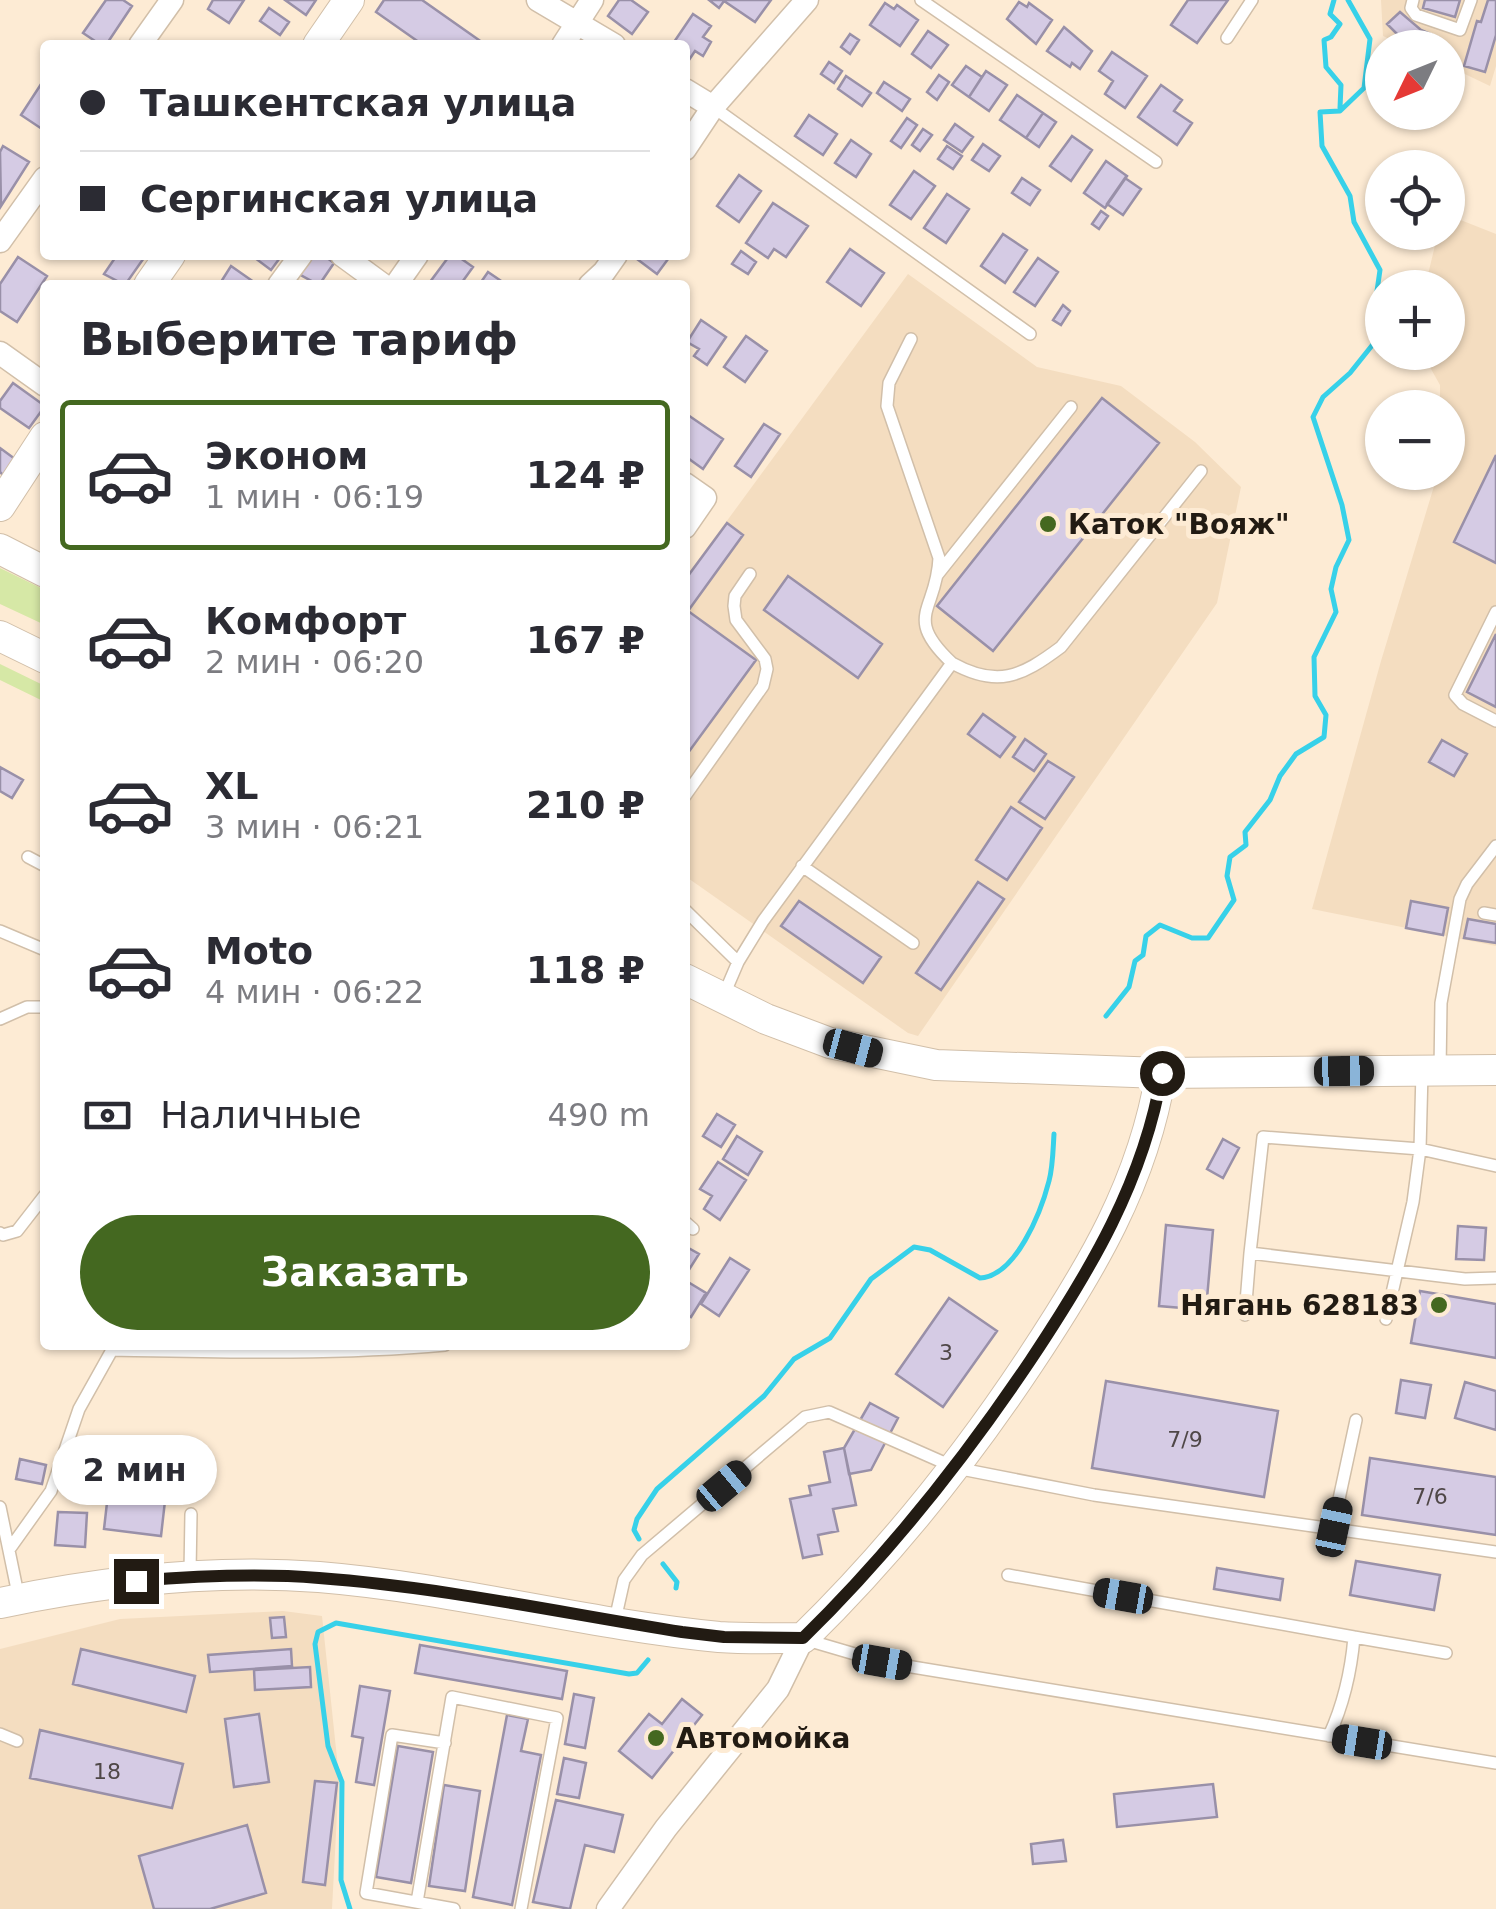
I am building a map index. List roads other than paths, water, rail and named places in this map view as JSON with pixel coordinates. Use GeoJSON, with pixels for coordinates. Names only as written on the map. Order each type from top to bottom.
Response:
{"type":"FeatureCollection","features":[{"type":"Feature","properties":{"kind":"main road"},"geometry":{"type":"LineString","coordinates":[[322,40],[350,0]]}},
{"type":"Feature","properties":{"kind":"main road"},"geometry":{"type":"LineString","coordinates":[[0,506],[40,445]]}},
{"type":"Feature","properties":{"kind":"main road"},"geometry":{"type":"LineString","coordinates":[[0,550],[40,570]]}},
{"type":"Feature","properties":{"kind":"main road"},"geometry":{"type":"LineString","coordinates":[[0,636],[40,656]]}},
{"type":"Feature","properties":{"kind":"main road"},"geometry":{"type":"LineString","coordinates":[[690,982],[830,1043],[906,1060],[979,1068],[1162,1073],[1496,1070]]}},
{"type":"Feature","properties":{"kind":"main road"},"geometry":{"type":"LineString","coordinates":[[9,1601],[190,1576],[318,1578],[724,1637],[803,1638],[888,1552],[956,1468],[1061,1315],[1119,1212],[1146,1145],[1162,1073]]}},
{"type":"Feature","properties":{"kind":"street"},"geometry":{"type":"LineString","coordinates":[[144,40],[172,0]]}},
{"type":"Feature","properties":{"kind":"street"},"geometry":{"type":"LineString","coordinates":[[538,0],[606,40]]}},
{"type":"Feature","properties":{"kind":"street"},"geometry":{"type":"LineString","coordinates":[[566,40],[592,0]]}},
{"type":"Feature","properties":{"kind":"street"},"geometry":{"type":"LineString","coordinates":[[690,142],[712,108],[807,0]]}},
{"type":"Feature","properties":{"kind":"street"},"geometry":{"type":"LineString","coordinates":[[690,93],[712,108]]}},
{"type":"Feature","properties":{"kind":"street"},"geometry":{"type":"LineString","coordinates":[[0,241],[40,185]]}},
{"type":"Feature","properties":{"kind":"street"},"geometry":{"type":"LineString","coordinates":[[349,260],[376,280]]}},
{"type":"Feature","properties":{"kind":"street"},"geometry":{"type":"LineString","coordinates":[[595,280],[612,260]]}},
{"type":"Feature","properties":{"kind":"street"},"geometry":{"type":"LineString","coordinates":[[0,352],[40,381]]}},
{"type":"Feature","properties":{"kind":"street"},"geometry":{"type":"LineString","coordinates":[[690,487],[706,498],[690,520]]}},
{"type":"Feature","properties":{"kind":"street"},"geometry":{"type":"LineString","coordinates":[[608,1909],[666,1828],[778,1689],[803,1638]]}},
{"type":"Feature","properties":{"kind":"lane"},"geometry":{"type":"LineString","coordinates":[[921,0],[1156,162]]}},
{"type":"Feature","properties":{"kind":"lane"},"geometry":{"type":"LineString","coordinates":[[1227,38],[1252,0]]}},
{"type":"Feature","properties":{"kind":"lane"},"geometry":{"type":"LineString","coordinates":[[1413,0],[1411,8],[1416,15],[1460,30],[1470,0]]}},
{"type":"Feature","properties":{"kind":"lane"},"geometry":{"type":"LineString","coordinates":[[712,108],[1030,334]]}},
{"type":"Feature","properties":{"kind":"lane"},"geometry":{"type":"LineString","coordinates":[[911,339],[889,383],[887,406],[939,558],[925,627],[929,642],[971,674],[1005,677],[1031,669],[1060,648],[1201,471]]}},
{"type":"Feature","properties":{"kind":"lane"},"geometry":{"type":"LineString","coordinates":[[938,574],[1071,407]]}},
{"type":"Feature","properties":{"kind":"lane"},"geometry":{"type":"LineString","coordinates":[[690,789],[762,686],[767,669],[765,659],[736,620],[735,596],[750,574]]}},
{"type":"Feature","properties":{"kind":"lane"},"geometry":{"type":"LineString","coordinates":[[1496,612],[1455,694],[1462,704],[1496,721]]}},
{"type":"Feature","properties":{"kind":"lane"},"geometry":{"type":"LineString","coordinates":[[722,998],[738,962],[802,866],[952,663]]}},
{"type":"Feature","properties":{"kind":"lane"},"geometry":{"type":"LineString","coordinates":[[1386,1319],[1413,1202],[1460,899],[1496,846]]}},
{"type":"Feature","properties":{"kind":"lane"},"geometry":{"type":"LineString","coordinates":[[28,857],[40,863]]}},
{"type":"Feature","properties":{"kind":"lane"},"geometry":{"type":"LineString","coordinates":[[802,866],[913,943]]}},
{"type":"Feature","properties":{"kind":"lane"},"geometry":{"type":"LineString","coordinates":[[690,915],[738,962]]}},
{"type":"Feature","properties":{"kind":"lane"},"geometry":{"type":"LineString","coordinates":[[0,931],[40,948]]}},
{"type":"Feature","properties":{"kind":"lane"},"geometry":{"type":"LineString","coordinates":[[0,1019],[40,1007]]}},
{"type":"Feature","properties":{"kind":"lane"},"geometry":{"type":"LineString","coordinates":[[1245,1315],[1263,1137],[1420,1149],[1496,1166]]}},
{"type":"Feature","properties":{"kind":"lane"},"geometry":{"type":"LineString","coordinates":[[0,1232],[17,1232],[40,1202]]}},
{"type":"Feature","properties":{"kind":"lane"},"geometry":{"type":"LineString","coordinates":[[1250,1253],[1465,1280],[1496,1278]]}},
{"type":"Feature","properties":{"kind":"lane"},"geometry":{"type":"LineString","coordinates":[[10,1547],[51,1491],[79,1409],[113,1350]]}},
{"type":"Feature","properties":{"kind":"lane"},"geometry":{"type":"LineString","coordinates":[[614,1622],[624,1580],[642,1555],[805,1417],[829,1412],[956,1468],[1094,1495],[1496,1552]]}},
{"type":"Feature","properties":{"kind":"lane"},"geometry":{"type":"LineString","coordinates":[[1334,1527],[1356,1420]]}},
{"type":"Feature","properties":{"kind":"lane"},"geometry":{"type":"LineString","coordinates":[[0,1507],[10,1547],[9,1601]]}},
{"type":"Feature","properties":{"kind":"lane"},"geometry":{"type":"LineString","coordinates":[[190,1576],[191,1514]]}},
{"type":"Feature","properties":{"kind":"lane"},"geometry":{"type":"LineString","coordinates":[[1008,1575],[1446,1653]]}},
{"type":"Feature","properties":{"kind":"lane"},"geometry":{"type":"LineString","coordinates":[[1330,1736],[1352,1670],[1354,1637]]}},
{"type":"Feature","properties":{"kind":"lane"},"geometry":{"type":"LineString","coordinates":[[803,1638],[882,1662],[1496,1764]]}},
{"type":"Feature","properties":{"kind":"lane"},"geometry":{"type":"LineString","coordinates":[[417,1902],[452,1697],[557,1718],[521,1909]]}},
{"type":"Feature","properties":{"kind":"lane"},"geometry":{"type":"LineString","coordinates":[[0,1734],[17,1742]]}},
{"type":"Feature","properties":{"kind":"lane"},"geometry":{"type":"LineString","coordinates":[[445,1743],[392,1736],[366,1893],[454,1909]]}},
{"type":"Feature","properties":{"kind":"waterway"},"geometry":{"type":"LineString","coordinates":[[1334,0],[1330,14],[1340,24],[1324,40],[1326,67],[1341,85],[1340,108]]}},
{"type":"Feature","properties":{"kind":"waterway"},"geometry":{"type":"LineString","coordinates":[[1106,1016],[1129,987],[1135,961],[1143,955],[1146,936],[1160,925],[1192,938],[1208,938],[1234,900],[1227,876],[1230,857],[1246,845],[1245,832],[1270,800],[1280,776],[1296,754],[1324,737],[1326,715],[1315,696],[1314,657],[1336,612],[1331,589],[1349,540],[1342,505],[1313,417],[1323,397],[1350,373],[1382,333],[1377,291],[1380,270],[1354,222],[1350,196],[1322,146],[1320,112],[1340,111],[1364,88],[1370,39],[1348,0]]}},
{"type":"Feature","properties":{"kind":"waterway"},"geometry":{"type":"LineString","coordinates":[[639,1539],[634,1530],[637,1519],[657,1489],[764,1396],[794,1359],[830,1338],[871,1279],[914,1247],[930,1250],[980,1278],[1005,1266],[1016,1255],[1040,1209],[1050,1175],[1054,1134]]}},
{"type":"Feature","properties":{"kind":"waterway"},"geometry":{"type":"LineString","coordinates":[[663,1564],[677,1582],[676,1588]]}},
{"type":"Feature","properties":{"kind":"waterway"},"geometry":{"type":"LineString","coordinates":[[350,1909],[341,1880],[342,1782],[328,1746],[315,1644],[318,1632],[336,1623],[629,1674],[637,1673],[648,1660]]}},
{"type":"Feature","properties":{"kind":"place","name":"Каток \"Вояж\""},"geometry":{"type":"Point","coordinates":[1048,524]}},
{"type":"Feature","properties":{"kind":"place","name":"Нягань 628183"},"geometry":{"type":"Point","coordinates":[1439,1305]}},
{"type":"Feature","properties":{"kind":"place","name":"Автомойка"},"geometry":{"type":"Point","coordinates":[656,1738]}}]}
